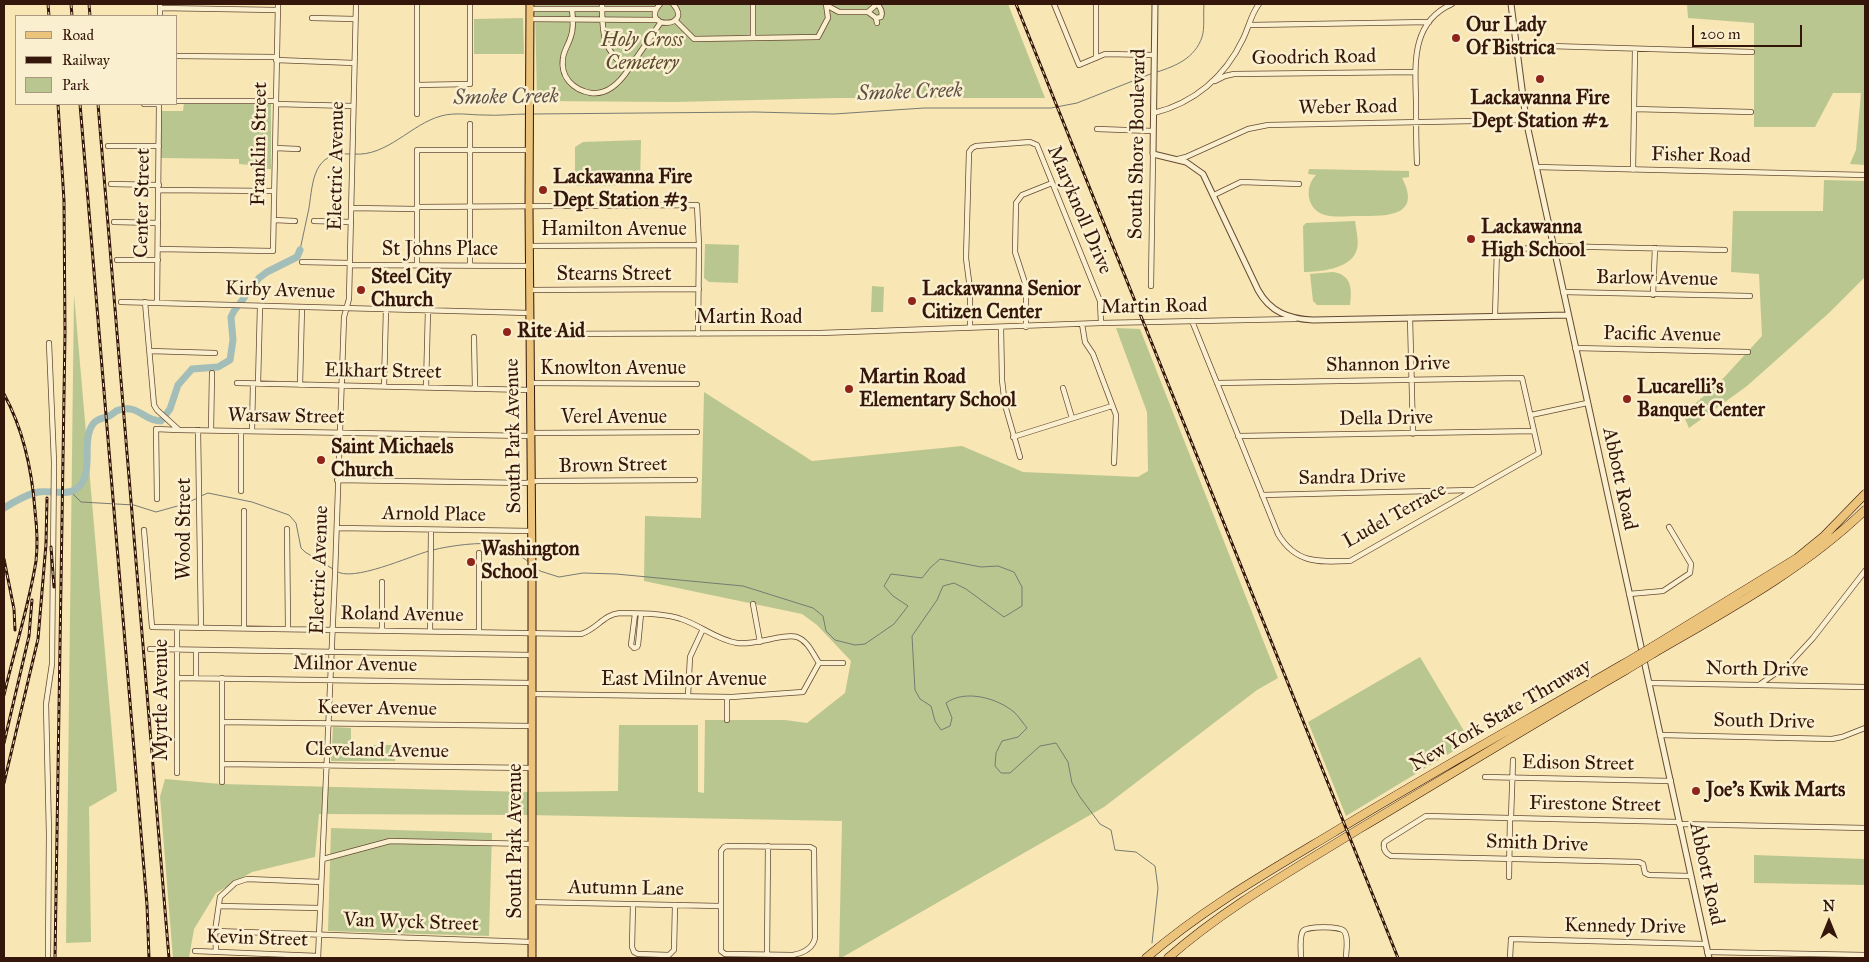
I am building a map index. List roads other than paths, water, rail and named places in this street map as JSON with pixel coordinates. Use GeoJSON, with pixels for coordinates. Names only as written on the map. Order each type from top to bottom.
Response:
{"type":"FeatureCollection","features":[{"type":"Feature","properties":{"kind":"highway","name":"New York State Thruway"},"geometry":{"type":"LineString","coordinates":[[1168,958],[1190,939],[1259,890],[1545,717],[1797,558],[1824,536],[1865,494]]}},
{"type":"Feature","properties":{"kind":"highway","name":"New York State Thruway"},"geometry":{"type":"LineString","coordinates":[[1653,650],[1790,572],[1840,534],[1865,510]]}},
{"type":"Feature","properties":{"kind":"highway","name":"New York State Thruway"},"geometry":{"type":"LineString","coordinates":[[1146,958],[1203,913],[1255,878],[1388,799],[1626,667]]}},
{"type":"Feature","properties":{"kind":"main road","name":"South Park Avenue"},"geometry":{"type":"LineString","coordinates":[[530,7],[529,313],[532,531],[532,958]]}},
{"type":"Feature","properties":{"kind":"street","name":"Franklin Street"},"geometry":{"type":"LineString","coordinates":[[158,249],[273,251],[278,4]]}},
{"type":"Feature","properties":{"kind":"street","name":"Electric Avenue"},"geometry":{"type":"LineString","coordinates":[[318,957],[336,564],[344,317],[349,299],[356,4]]}},
{"type":"Feature","properties":{"kind":"street"},"geometry":{"type":"LineString","coordinates":[[417,4],[417,114]]}},
{"type":"Feature","properties":{"kind":"street"},"geometry":{"type":"LineString","coordinates":[[417,85],[470,84],[470,4]]}},
{"type":"Feature","properties":{"kind":"street"},"geometry":{"type":"LineString","coordinates":[[656,9],[660,4]]}},
{"type":"Feature","properties":{"kind":"street"},"geometry":{"type":"LineString","coordinates":[[530,19],[659,21],[667,24],[675,20],[678,12],[675,4]]}},
{"type":"Feature","properties":{"kind":"street"},"geometry":{"type":"LineString","coordinates":[[753,4],[753,38]]}},
{"type":"Feature","properties":{"kind":"street"},"geometry":{"type":"LineString","coordinates":[[826,4],[828,18]]}},
{"type":"Feature","properties":{"kind":"street"},"geometry":{"type":"LineString","coordinates":[[826,4],[839,12]]}},
{"type":"Feature","properties":{"kind":"street"},"geometry":{"type":"LineString","coordinates":[[675,20],[694,39],[818,37],[828,18],[839,12],[868,12],[877,4],[881,8],[882,14],[876,21],[868,12]]}},
{"type":"Feature","properties":{"kind":"street"},"geometry":{"type":"LineString","coordinates":[[1054,4],[1079,65],[1105,54],[1154,55]]}},
{"type":"Feature","properties":{"kind":"street"},"geometry":{"type":"LineString","coordinates":[[1096,4],[1096,58]]}},
{"type":"Feature","properties":{"kind":"street","name":"South Shore Boulevard"},"geometry":{"type":"LineString","coordinates":[[1151,286],[1155,4]]}},
{"type":"Feature","properties":{"kind":"street"},"geometry":{"type":"LineString","coordinates":[[1154,113],[1183,103],[1214,81],[1233,58],[1250,24],[1253,13],[1259,4]]}},
{"type":"Feature","properties":{"kind":"street"},"geometry":{"type":"LineString","coordinates":[[1417,163],[1415,72],[1417,48],[1428,22],[1440,11],[1452,4]]}},
{"type":"Feature","properties":{"kind":"street","name":"Abbott Road"},"geometry":{"type":"LineString","coordinates":[[1511,4],[1526,120],[1708,955]]}},
{"type":"Feature","properties":{"kind":"street"},"geometry":{"type":"LineString","coordinates":[[160,6],[277,10]]}},
{"type":"Feature","properties":{"kind":"street"},"geometry":{"type":"LineString","coordinates":[[530,7],[572,9],[602,6],[656,9]]}},
{"type":"Feature","properties":{"kind":"street"},"geometry":{"type":"LineString","coordinates":[[602,6],[604,40],[614,59],[628,70]]}},
{"type":"Feature","properties":{"kind":"street"},"geometry":{"type":"LineString","coordinates":[[572,9],[571,36],[563,58],[563,68],[566,79],[572,86],[591,93],[606,91],[620,80],[628,70],[659,21],[656,9]]}},
{"type":"Feature","properties":{"kind":"street"},"geometry":{"type":"LineString","coordinates":[[312,18],[355,20]]}},
{"type":"Feature","properties":{"kind":"street"},"geometry":{"type":"LineString","coordinates":[[1250,24],[1428,22]]}},
{"type":"Feature","properties":{"kind":"street"},"geometry":{"type":"LineString","coordinates":[[1516,46],[1752,52]]}},
{"type":"Feature","properties":{"kind":"street"},"geometry":{"type":"LineString","coordinates":[[1633,170],[1635,49]]}},
{"type":"Feature","properties":{"kind":"street"},"geometry":{"type":"LineString","coordinates":[[178,56],[354,63]]}},
{"type":"Feature","properties":{"kind":"street","name":"Goodrich Road"},"geometry":{"type":"LineString","coordinates":[[1214,81],[1234,74],[1415,72]]}},
{"type":"Feature","properties":{"kind":"street"},"geometry":{"type":"LineString","coordinates":[[178,101],[353,106]]}},
{"type":"Feature","properties":{"kind":"street","name":"Center Street"},"geometry":{"type":"LineString","coordinates":[[157,303],[159,105]]}},
{"type":"Feature","properties":{"kind":"street"},"geometry":{"type":"LineString","coordinates":[[1634,109],[1751,112]]}},
{"type":"Feature","properties":{"kind":"street","name":"Weber Road"},"geometry":{"type":"LineString","coordinates":[[1177,159],[1186,157],[1248,130],[1268,125],[1526,120]]}},
{"type":"Feature","properties":{"kind":"street"},"geometry":{"type":"LineString","coordinates":[[470,124],[470,266]]}},
{"type":"Feature","properties":{"kind":"street"},"geometry":{"type":"LineString","coordinates":[[1097,129],[1153,131]]}},
{"type":"Feature","properties":{"kind":"street","name":"Maryknoll Drive"},"geometry":{"type":"LineString","coordinates":[[970,328],[970,289],[966,258],[970,150],[976,146],[1033,143],[1037,145],[1100,301],[1101,323]]}},
{"type":"Feature","properties":{"kind":"street"},"geometry":{"type":"LineString","coordinates":[[108,146],[159,146]]}},
{"type":"Feature","properties":{"kind":"street"},"geometry":{"type":"LineString","coordinates":[[275,148],[298,149]]}},
{"type":"Feature","properties":{"kind":"street"},"geometry":{"type":"LineString","coordinates":[[417,265],[417,150],[529,150]]}},
{"type":"Feature","properties":{"kind":"street"},"geometry":{"type":"LineString","coordinates":[[1153,154],[1177,159],[1198,170],[1214,195],[1261,296],[1275,310],[1296,319]]}},
{"type":"Feature","properties":{"kind":"street","name":"Fisher Road"},"geometry":{"type":"LineString","coordinates":[[1536,167],[1865,175]]}},
{"type":"Feature","properties":{"kind":"street"},"geometry":{"type":"LineString","coordinates":[[1214,195],[1240,182],[1299,184]]}},
{"type":"Feature","properties":{"kind":"street"},"geometry":{"type":"LineString","coordinates":[[1026,327],[1026,286],[1015,252],[1016,203],[1022,195],[1052,183]]}},
{"type":"Feature","properties":{"kind":"street"},"geometry":{"type":"LineString","coordinates":[[111,184],[274,191]]}},
{"type":"Feature","properties":{"kind":"street"},"geometry":{"type":"LineString","coordinates":[[351,208],[697,205],[700,245],[698,334]]}},
{"type":"Feature","properties":{"kind":"street"},"geometry":{"type":"LineString","coordinates":[[274,220],[295,221]]}},
{"type":"Feature","properties":{"kind":"street"},"geometry":{"type":"LineString","coordinates":[[314,221],[351,222]]}},
{"type":"Feature","properties":{"kind":"street"},"geometry":{"type":"LineString","coordinates":[[114,222],[158,223]]}},
{"type":"Feature","properties":{"kind":"street","name":"Hamilton Avenue"},"geometry":{"type":"LineString","coordinates":[[529,246],[700,245]]}},
{"type":"Feature","properties":{"kind":"street"},"geometry":{"type":"LineString","coordinates":[[1495,316],[1497,249],[1554,247],[1725,250]]}},
{"type":"Feature","properties":{"kind":"street"},"geometry":{"type":"LineString","coordinates":[[1653,295],[1655,248]]}},
{"type":"Feature","properties":{"kind":"street"},"geometry":{"type":"LineString","coordinates":[[117,260],[158,260]]}},
{"type":"Feature","properties":{"kind":"street","name":"St Johns Place"},"geometry":{"type":"LineString","coordinates":[[302,262],[529,266]]}},
{"type":"Feature","properties":{"kind":"street","name":"Stearns Street"},"geometry":{"type":"LineString","coordinates":[[529,290],[699,289]]}},
{"type":"Feature","properties":{"kind":"street","name":"Barlow Avenue"},"geometry":{"type":"LineString","coordinates":[[1563,292],[1750,296]]}},
{"type":"Feature","properties":{"kind":"street","name":"Kirby Avenue"},"geometry":{"type":"LineString","coordinates":[[121,302],[529,313]]}},
{"type":"Feature","properties":{"kind":"street"},"geometry":{"type":"LineString","coordinates":[[145,302],[154,405],[179,430]]}},
{"type":"Feature","properties":{"kind":"street"},"geometry":{"type":"LineString","coordinates":[[252,431],[260,306]]}},
{"type":"Feature","properties":{"kind":"street"},"geometry":{"type":"LineString","coordinates":[[300,385],[302,307]]}},
{"type":"Feature","properties":{"kind":"street"},"geometry":{"type":"LineString","coordinates":[[384,386],[386,309]]}},
{"type":"Feature","properties":{"kind":"street"},"geometry":{"type":"LineString","coordinates":[[426,388],[428,310]]}},
{"type":"Feature","properties":{"kind":"street","name":"Martin Road"},"geometry":{"type":"LineString","coordinates":[[530,334],[828,333],[1101,323],[1568,315]]}},
{"type":"Feature","properties":{"kind":"street"},"geometry":{"type":"LineString","coordinates":[[1410,318],[1413,434]]}},
{"type":"Feature","properties":{"kind":"street","name":"Ludel Terrace"},"geometry":{"type":"LineString","coordinates":[[1192,321],[1278,534],[1290,550],[1300,557],[1314,561],[1350,562],[1539,453],[1530,415]]}},
{"type":"Feature","properties":{"kind":"street"},"geometry":{"type":"LineString","coordinates":[[1082,324],[1085,342],[1093,354],[1116,415],[1114,463]]}},
{"type":"Feature","properties":{"kind":"street"},"geometry":{"type":"LineString","coordinates":[[1001,328],[1002,380],[1005,405],[1020,457]]}},
{"type":"Feature","properties":{"kind":"street"},"geometry":{"type":"LineString","coordinates":[[474,336],[475,388]]}},
{"type":"Feature","properties":{"kind":"street"},"geometry":{"type":"LineString","coordinates":[[48,958],[49,834],[46,712],[52,664],[54,446],[49,343]]}},
{"type":"Feature","properties":{"kind":"street","name":"Pacific Avenue"},"geometry":{"type":"LineString","coordinates":[[1575,348],[1748,352]]}},
{"type":"Feature","properties":{"kind":"street"},"geometry":{"type":"LineString","coordinates":[[150,351],[215,353]]}},
{"type":"Feature","properties":{"kind":"street"},"geometry":{"type":"LineString","coordinates":[[211,430],[212,374]]}},
{"type":"Feature","properties":{"kind":"street","name":"Shannon Drive"},"geometry":{"type":"LineString","coordinates":[[1217,383],[1522,378],[1530,415]]}},
{"type":"Feature","properties":{"kind":"street","name":"Elkhart Street"},"geometry":{"type":"LineString","coordinates":[[236,383],[426,388],[530,387]]}},
{"type":"Feature","properties":{"kind":"street","name":"Knowlton Avenue"},"geometry":{"type":"LineString","coordinates":[[530,387],[697,384]]}},
{"type":"Feature","properties":{"kind":"street"},"geometry":{"type":"LineString","coordinates":[[1063,388],[1072,418]]}},
{"type":"Feature","properties":{"kind":"street"},"geometry":{"type":"LineString","coordinates":[[1530,415],[1587,402]]}},
{"type":"Feature","properties":{"kind":"street"},"geometry":{"type":"LineString","coordinates":[[1014,437],[1112,406]]}},
{"type":"Feature","properties":{"kind":"street","name":"Warsaw Street"},"geometry":{"type":"LineString","coordinates":[[157,499],[156,429],[530,435]]}},
{"type":"Feature","properties":{"kind":"street","name":"Wood Street"},"geometry":{"type":"LineString","coordinates":[[198,430],[200,628]]}},
{"type":"Feature","properties":{"kind":"street"},"geometry":{"type":"LineString","coordinates":[[241,431],[241,491]]}},
{"type":"Feature","properties":{"kind":"street","name":"Della Drive"},"geometry":{"type":"LineString","coordinates":[[1238,436],[1534,431]]}},
{"type":"Feature","properties":{"kind":"street","name":"Verel Avenue"},"geometry":{"type":"LineString","coordinates":[[530,435],[697,432]]}},
{"type":"Feature","properties":{"kind":"street","name":"Brown Street"},"geometry":{"type":"LineString","coordinates":[[338,480],[531,482],[695,480]]}},
{"type":"Feature","properties":{"kind":"street","name":"Sandra Drive"},"geometry":{"type":"LineString","coordinates":[[1262,495],[1473,490]]}},
{"type":"Feature","properties":{"kind":"street"},"geometry":{"type":"LineString","coordinates":[[244,511],[244,628]]}},
{"type":"Feature","properties":{"kind":"street"},"geometry":{"type":"LineString","coordinates":[[1628,594],[1663,591],[1690,573],[1691,564],[1669,527]]}},
{"type":"Feature","properties":{"kind":"street","name":"Arnold Place"},"geometry":{"type":"LineString","coordinates":[[337,528],[532,531]]}},
{"type":"Feature","properties":{"kind":"street"},"geometry":{"type":"LineString","coordinates":[[287,529],[288,628]]}},
{"type":"Feature","properties":{"kind":"street","name":"Roland Avenue"},"geometry":{"type":"LineString","coordinates":[[144,530],[152,627],[581,634],[591,630],[612,615],[620,613],[641,614],[673,617],[731,642],[743,644],[791,636],[799,638],[806,643],[819,663]]}},
{"type":"Feature","properties":{"kind":"street"},"geometry":{"type":"LineString","coordinates":[[430,631],[431,530]]}},
{"type":"Feature","properties":{"kind":"street"},"geometry":{"type":"LineString","coordinates":[[478,553],[479,632]]}},
{"type":"Feature","properties":{"kind":"street"},"geometry":{"type":"LineString","coordinates":[[1758,686],[1790,663],[1813,638],[1865,571]]}},
{"type":"Feature","properties":{"kind":"street"},"geometry":{"type":"LineString","coordinates":[[382,582],[382,630]]}},
{"type":"Feature","properties":{"kind":"street"},"geometry":{"type":"LineString","coordinates":[[753,604],[760,642]]}},
{"type":"Feature","properties":{"kind":"street"},"geometry":{"type":"LineString","coordinates":[[635,614],[631,645],[634,648],[638,647],[641,614]]}},
{"type":"Feature","properties":{"kind":"street","name":"Myrtle Avenue"},"geometry":{"type":"LineString","coordinates":[[177,628],[177,773]]}},
{"type":"Feature","properties":{"kind":"street"},"geometry":{"type":"LineString","coordinates":[[688,696],[690,657],[703,629]]}},
{"type":"Feature","properties":{"kind":"street"},"geometry":{"type":"LineString","coordinates":[[150,649],[532,655]]}},
{"type":"Feature","properties":{"kind":"street"},"geometry":{"type":"LineString","coordinates":[[196,650],[196,678]]}},
{"type":"Feature","properties":{"kind":"street"},"geometry":{"type":"LineString","coordinates":[[819,663],[843,663]]}},
{"type":"Feature","properties":{"kind":"street","name":"East Milnor Avenue"},"geometry":{"type":"LineString","coordinates":[[532,694],[727,697],[803,692],[819,663]]}},
{"type":"Feature","properties":{"kind":"street","name":"Milnor Avenue"},"geometry":{"type":"LineString","coordinates":[[177,678],[532,683]]}},
{"type":"Feature","properties":{"kind":"street"},"geometry":{"type":"LineString","coordinates":[[222,678],[222,782]]}},
{"type":"Feature","properties":{"kind":"street","name":"North Drive"},"geometry":{"type":"LineString","coordinates":[[1648,683],[1865,687]]}},
{"type":"Feature","properties":{"kind":"street"},"geometry":{"type":"LineString","coordinates":[[727,697],[727,720]]}},
{"type":"Feature","properties":{"kind":"street","name":"Keever Avenue"},"geometry":{"type":"LineString","coordinates":[[222,722],[532,726]]}},
{"type":"Feature","properties":{"kind":"street","name":"South Drive"},"geometry":{"type":"LineString","coordinates":[[1660,735],[1832,739],[1865,728]]}},
{"type":"Feature","properties":{"kind":"street"},"geometry":{"type":"LineString","coordinates":[[1509,877],[1513,760]]}},
{"type":"Feature","properties":{"kind":"street","name":"Cleveland Avenue"},"geometry":{"type":"LineString","coordinates":[[222,764],[532,768]]}},
{"type":"Feature","properties":{"kind":"street","name":"Edison Street"},"geometry":{"type":"LineString","coordinates":[[1485,777],[1671,781]]}},
{"type":"Feature","properties":{"kind":"street","name":"Firestone Street"},"geometry":{"type":"LineString","coordinates":[[1384,843],[1426,816],[1865,828]]}},
{"type":"Feature","properties":{"kind":"street"},"geometry":{"type":"LineString","coordinates":[[323,859],[390,841],[532,844]]}},
{"type":"Feature","properties":{"kind":"street","name":"Smith Drive"},"geometry":{"type":"LineString","coordinates":[[1384,843],[1383,848],[1385,852],[1391,856],[1639,862],[1643,864],[1645,873],[1649,875],[1690,876]]}},
{"type":"Feature","properties":{"kind":"street"},"geometry":{"type":"LineString","coordinates":[[727,846],[768,846],[810,847],[814,849],[814,943],[800,953],[793,954],[722,953],[720,949],[720,906],[722,849],[727,846]]}},
{"type":"Feature","properties":{"kind":"street"},"geometry":{"type":"LineString","coordinates":[[767,955],[768,846]]}},
{"type":"Feature","properties":{"kind":"street"},"geometry":{"type":"LineString","coordinates":[[216,952],[215,931],[220,897],[235,883],[247,879],[321,882]]}},
{"type":"Feature","properties":{"kind":"street","name":"Autumn Lane"},"geometry":{"type":"LineString","coordinates":[[532,902],[720,906]]}},
{"type":"Feature","properties":{"kind":"street"},"geometry":{"type":"LineString","coordinates":[[633,904],[632,947],[634,952],[638,954],[669,955],[674,950],[676,905]]}},
{"type":"Feature","properties":{"kind":"street"},"geometry":{"type":"LineString","coordinates":[[219,906],[320,908]]}},
{"type":"Feature","properties":{"kind":"street"},"geometry":{"type":"LineString","coordinates":[[1301,958],[1302,933],[1305,929],[1310,928],[1340,928],[1344,931],[1346,936],[1346,958]]}},
{"type":"Feature","properties":{"kind":"street","name":"Van Wyck Street"},"geometry":{"type":"LineString","coordinates":[[215,931],[532,942]]}},
{"type":"Feature","properties":{"kind":"street","name":"Kennedy Drive"},"geometry":{"type":"LineString","coordinates":[[1510,958],[1511,939],[1705,944]]}},
{"type":"Feature","properties":{"kind":"street","name":"Kevin Street"},"geometry":{"type":"LineString","coordinates":[[195,951],[318,957]]}},
{"type":"Feature","properties":{"kind":"street"},"geometry":{"type":"LineString","coordinates":[[1708,955],[1865,955]]}},
{"type":"Feature","properties":{"kind":"waterway","name":"Smoke Creek"},"geometry":{"type":"LineString","coordinates":[[1157,72],[1184,60],[1190,56],[1199,44],[1203,30],[1204,5],[1202,4]]}},
{"type":"Feature","properties":{"kind":"waterway","name":"Smoke Creek"},"geometry":{"type":"LineString","coordinates":[[533,114],[755,112],[834,114],[924,108],[1051,108],[1077,103],[1153,73]]}},
{"type":"Feature","properties":{"kind":"waterway","name":"Smoke Creek"},"geometry":{"type":"LineString","coordinates":[[354,154],[366,154],[377,150],[430,120],[441,116],[457,114],[527,114]]}},
{"type":"Feature","properties":{"kind":"waterway","name":"Smoke Creek"},"geometry":{"type":"LineString","coordinates":[[300,250],[317,170],[329,157],[338,154],[350,154]]}},
{"type":"Feature","properties":{"kind":"waterway","name":"Smoke Creek"},"geometry":{"type":"LineString","coordinates":[[4,508],[20,498],[38,492],[68,492],[76,489],[82,483],[85,475],[89,431],[96,421],[118,410],[126,409],[131,409],[161,421],[170,409],[178,385],[192,369],[218,367],[230,360],[233,340],[231,317],[234,311],[259,278],[297,257],[300,250]]}},
{"type":"Feature","properties":{"kind":"waterway"},"geometry":{"type":"LineString","coordinates":[[71,492],[81,502],[134,505],[156,512],[198,498]]}},
{"type":"Feature","properties":{"kind":"waterway"},"geometry":{"type":"LineString","coordinates":[[201,496],[208,493],[252,502],[289,515],[296,523],[301,548],[333,569]]}},
{"type":"Feature","properties":{"kind":"waterway"},"geometry":{"type":"LineString","coordinates":[[433,550],[465,544],[491,544],[510,550],[529,562]]}},
{"type":"Feature","properties":{"kind":"waterway"},"geometry":{"type":"LineString","coordinates":[[336,571],[344,574],[355,574],[429,551]]}},
{"type":"Feature","properties":{"kind":"waterway"},"geometry":{"type":"LineString","coordinates":[[536,568],[559,577],[583,573],[616,574],[743,586],[813,608],[823,616],[826,631],[835,640],[855,645],[865,644],[894,624],[908,606],[893,596],[884,586],[891,574],[922,578],[940,559],[981,567],[998,566],[1014,572],[1022,587],[1022,606],[1004,617],[966,589],[954,583],[943,586],[937,600],[912,636],[915,690],[920,699],[931,706],[935,721],[941,730],[950,726],[952,718],[946,703],[962,697],[971,696],[990,699],[1014,712],[1027,728],[1018,737],[1002,741],[996,753],[995,766],[1001,773],[1010,773],[1040,746],[1056,743],[1068,762],[1072,783],[1080,797],[1100,824],[1111,830],[1115,850],[1136,852],[1155,866],[1158,888],[1152,943]]}},
{"type":"Feature","properties":{"kind":"railway"},"geometry":{"type":"LineString","coordinates":[[48,4],[49,15]]}},
{"type":"Feature","properties":{"kind":"railway"},"geometry":{"type":"LineString","coordinates":[[71,4],[72,15]]}},
{"type":"Feature","properties":{"kind":"railway"},"geometry":{"type":"LineString","coordinates":[[89,4],[90,15]]}},
{"type":"Feature","properties":{"kind":"railway"},"geometry":{"type":"LineString","coordinates":[[1016,4],[1398,958]]}},
{"type":"Feature","properties":{"kind":"railway"},"geometry":{"type":"LineString","coordinates":[[55,958],[65,333],[64,201],[58,105]]}},
{"type":"Feature","properties":{"kind":"railway"},"geometry":{"type":"LineString","coordinates":[[80,105],[147,905],[149,958]]}},
{"type":"Feature","properties":{"kind":"railway"},"geometry":{"type":"LineString","coordinates":[[98,105],[169,958]]}},
{"type":"Feature","properties":{"kind":"railway"},"geometry":{"type":"LineString","coordinates":[[4,394],[17,422],[26,451],[34,495],[37,542],[36,561],[29,595],[4,695]]}},
{"type":"Feature","properties":{"kind":"railway"},"geometry":{"type":"LineString","coordinates":[[4,783],[38,639],[46,544],[47,498]]}},
{"type":"Feature","properties":{"kind":"railway"},"geometry":{"type":"LineString","coordinates":[[51,547],[54,587]]}},
{"type":"Feature","properties":{"kind":"railway"},"geometry":{"type":"LineString","coordinates":[[4,559],[14,609],[15,630]]}},
{"type":"Feature","properties":{"kind":"railway"},"geometry":{"type":"LineString","coordinates":[[4,743],[29,636],[32,600]]}},
{"type":"Feature","properties":{"kind":"place","name":"Our Lady Of Bistrica"},"geometry":{"type":"Point","coordinates":[1456,38]}},
{"type":"Feature","properties":{"kind":"place","name":"Lackawanna Fire Dept Station #2"},"geometry":{"type":"Point","coordinates":[1540,79]}},
{"type":"Feature","properties":{"kind":"place","name":"Lackawanna Fire Dept Station #3"},"geometry":{"type":"Point","coordinates":[543,190]}},
{"type":"Feature","properties":{"kind":"place","name":"Lackawanna High School"},"geometry":{"type":"Point","coordinates":[1471,239]}},
{"type":"Feature","properties":{"kind":"place","name":"Steel City Church"},"geometry":{"type":"Point","coordinates":[361,290]}},
{"type":"Feature","properties":{"kind":"place","name":"Lackawanna Senior Citizen Center"},"geometry":{"type":"Point","coordinates":[912,301]}},
{"type":"Feature","properties":{"kind":"place","name":"Rite Aid"},"geometry":{"type":"Point","coordinates":[507,332]}},
{"type":"Feature","properties":{"kind":"place","name":"Martin Road Elementary School"},"geometry":{"type":"Point","coordinates":[849,389]}},
{"type":"Feature","properties":{"kind":"place","name":"Lucarelli's Banquet Center"},"geometry":{"type":"Point","coordinates":[1627,399]}},
{"type":"Feature","properties":{"kind":"place","name":"Saint Michaels Church"},"geometry":{"type":"Point","coordinates":[321,460]}},
{"type":"Feature","properties":{"kind":"place","name":"Washington School"},"geometry":{"type":"Point","coordinates":[471,562]}},
{"type":"Feature","properties":{"kind":"place","name":"Joe's Kwik Marts"},"geometry":{"type":"Point","coordinates":[1696,791]}},
{"type":"Feature","properties":{"kind":"park label","name":"Holy Cross Cemetery"},"geometry":{"type":"Point","coordinates":[642,52]}}]}
